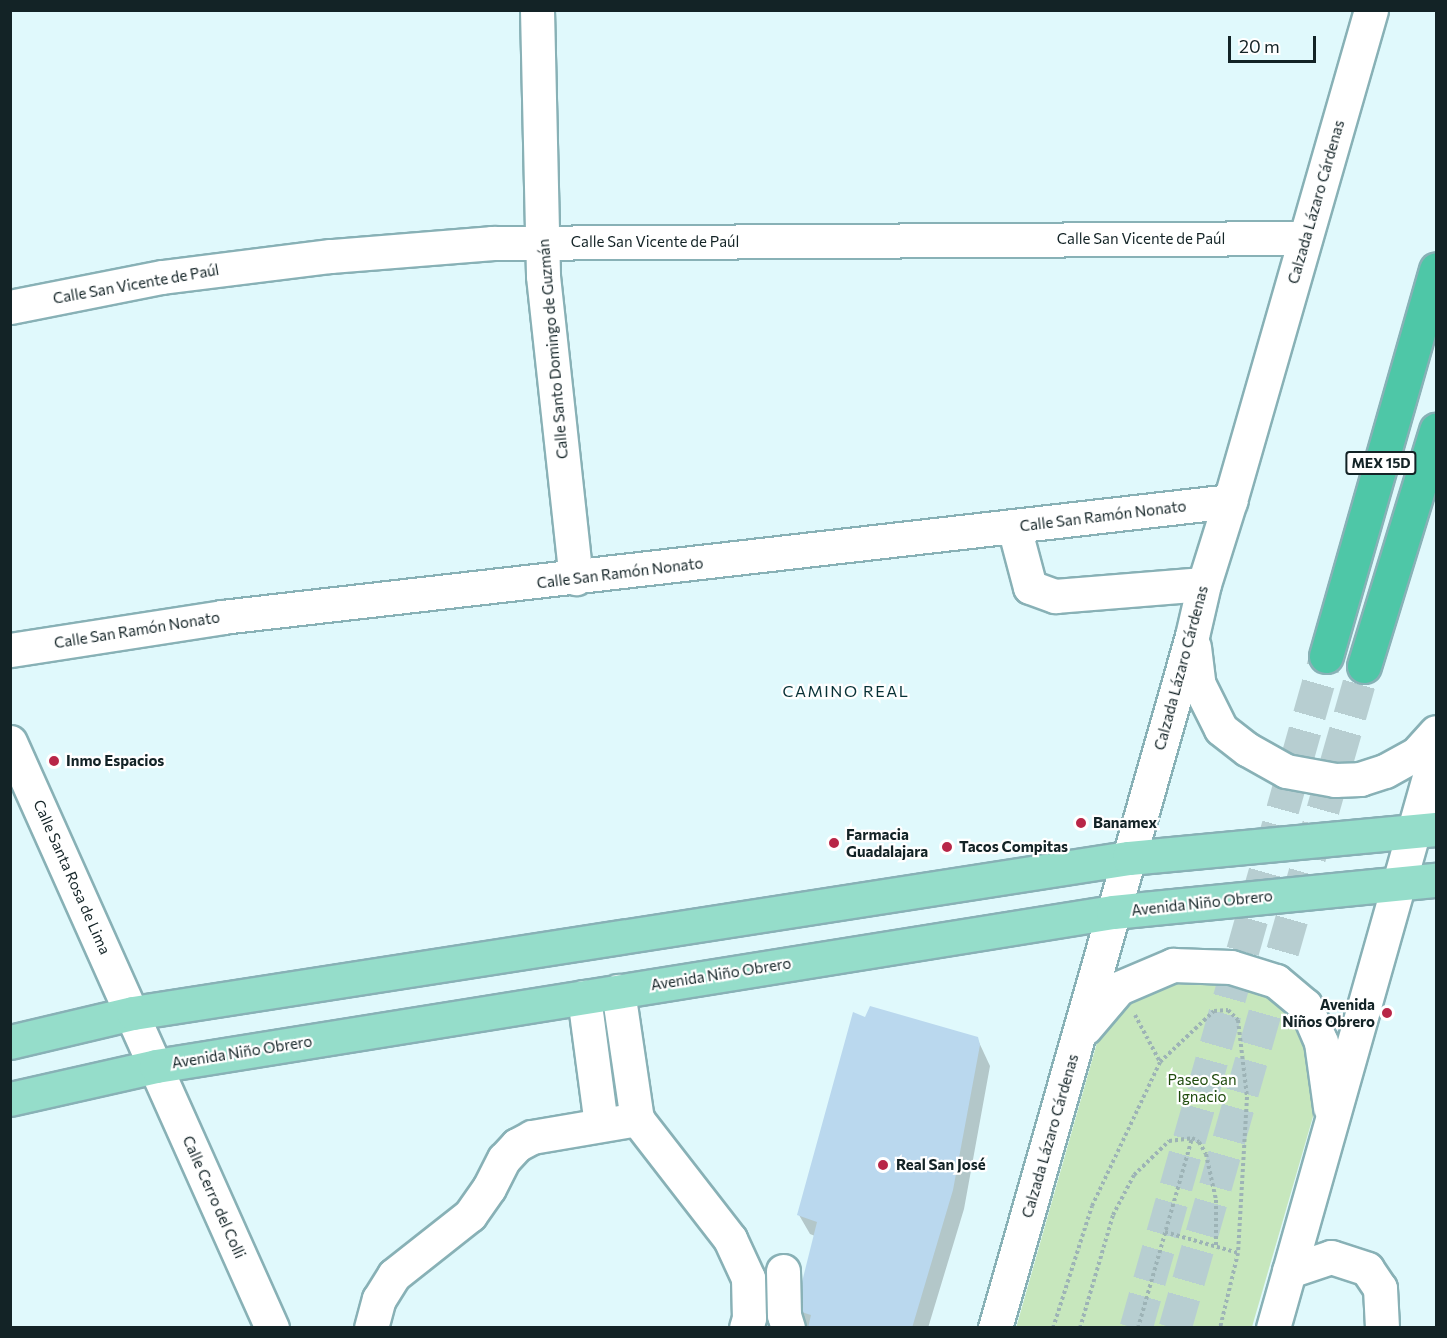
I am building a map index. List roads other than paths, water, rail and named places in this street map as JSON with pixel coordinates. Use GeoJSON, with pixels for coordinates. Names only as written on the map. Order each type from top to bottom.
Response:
{"type":"FeatureCollection","features":[{"type":"Feature","properties":{"kind":"highway","name":"MEX 15D"},"geometry":{"type":"LineString","coordinates":[[1326,656],[1437,269]]}},
{"type":"Feature","properties":{"kind":"highway","name":"MEX 15D"},"geometry":{"type":"LineString","coordinates":[[1364,666],[1437,430]]}},
{"type":"Feature","properties":{"kind":"main road"},"geometry":{"type":"LineString","coordinates":[[10,1042],[133,1013],[1129,858],[1425,829]]}},
{"type":"Feature","properties":{"kind":"main road","name":"Avenida Niño Obrero"},"geometry":{"type":"LineString","coordinates":[[10,1099],[156,1066],[1113,912],[1437,880]]}},
{"type":"Feature","properties":{"kind":"street","name":"Calle Santo Domingo de Guzmán"},"geometry":{"type":"LineString","coordinates":[[537,10],[543,276],[576,578]]}},
{"type":"Feature","properties":{"kind":"street","name":"Calzada Lázaro Cárdenas"},"geometry":{"type":"LineString","coordinates":[[995,1328],[1192,636],[1204,584],[1371,10]]}},
{"type":"Feature","properties":{"kind":"street","name":"Calle San Vicente de Paúl"},"geometry":{"type":"LineString","coordinates":[[10,307],[162,277],[286,262],[492,243],[1305,238]]}},
{"type":"Feature","properties":{"kind":"street","name":"Calle San Ramón Nonato"},"geometry":{"type":"LineString","coordinates":[[10,650],[222,617],[1230,501]]}},
{"type":"Feature","properties":{"kind":"street"},"geometry":{"type":"LineString","coordinates":[[1014,527],[1030,587],[1055,596],[1204,584]]}},
{"type":"Feature","properties":{"kind":"street"},"geometry":{"type":"LineString","coordinates":[[1192,636],[1199,685],[1221,729],[1247,749],[1286,771],[1335,780],[1360,778],[1385,771],[1417,753],[1437,732]]}},
{"type":"Feature","properties":{"kind":"street","name":"Calle Santa Rosa de Lima"},"geometry":{"type":"LineString","coordinates":[[10,742],[156,1066]]}},
{"type":"Feature","properties":{"kind":"street"},"geometry":{"type":"LineString","coordinates":[[1273,1328],[1399,882],[1425,829],[1437,752]]}},
{"type":"Feature","properties":{"kind":"street"},"geometry":{"type":"LineString","coordinates":[[1078,1035],[1119,988],[1173,965],[1231,968],[1275,981],[1305,1005],[1321,1042],[1331,1121]]}},
{"type":"Feature","properties":{"kind":"street"},"geometry":{"type":"LineString","coordinates":[[618,991],[637,1119],[730,1239],[748,1278],[749,1318],[746,1328]]}},
{"type":"Feature","properties":{"kind":"street"},"geometry":{"type":"LineString","coordinates":[[584,997],[601,1124]]}},
{"type":"Feature","properties":{"kind":"street","name":"Calle Cerro del Colli"},"geometry":{"type":"LineString","coordinates":[[156,1066],[272,1328]]}},
{"type":"Feature","properties":{"kind":"street"},"geometry":{"type":"LineString","coordinates":[[371,1328],[379,1299],[394,1275],[470,1215],[489,1188],[504,1159],[517,1145],[532,1137],[637,1119]]}},
{"type":"Feature","properties":{"kind":"street"},"geometry":{"type":"LineString","coordinates":[[1289,1271],[1331,1257],[1367,1269],[1380,1288],[1382,1328]]}},
{"type":"Feature","properties":{"kind":"street"},"geometry":{"type":"LineString","coordinates":[[783,1271],[784,1315],[788,1328]]}},
{"type":"Feature","properties":{"kind":"tunnel"},"geometry":{"type":"LineString","coordinates":[[1136,1328],[1326,656]]}},
{"type":"Feature","properties":{"kind":"tunnel"},"geometry":{"type":"LineString","coordinates":[[1175,1328],[1364,666]]}},
{"type":"Feature","properties":{"kind":"place","name":"Inmo Espacios"},"geometry":{"type":"Point","coordinates":[54,761]}},
{"type":"Feature","properties":{"kind":"place","name":"Banamex"},"geometry":{"type":"Point","coordinates":[1081,823]}},
{"type":"Feature","properties":{"kind":"place","name":"Farmacia Guadalajara"},"geometry":{"type":"Point","coordinates":[834,843]}},
{"type":"Feature","properties":{"kind":"place","name":"Tacos Compitas"},"geometry":{"type":"Point","coordinates":[947,847]}},
{"type":"Feature","properties":{"kind":"place","name":"Avenida Niños Obrero"},"geometry":{"type":"Point","coordinates":[1387,1013]}},
{"type":"Feature","properties":{"kind":"place","name":"Real San José"},"geometry":{"type":"Point","coordinates":[883,1165]}},
{"type":"Feature","properties":{"kind":"district","name":"CAMINO REAL"},"geometry":{"type":"Point","coordinates":[846,691]}},
{"type":"Feature","properties":{"kind":"park label","name":"Paseo San Ignacio"},"geometry":{"type":"Point","coordinates":[1202,1088]}}]}
